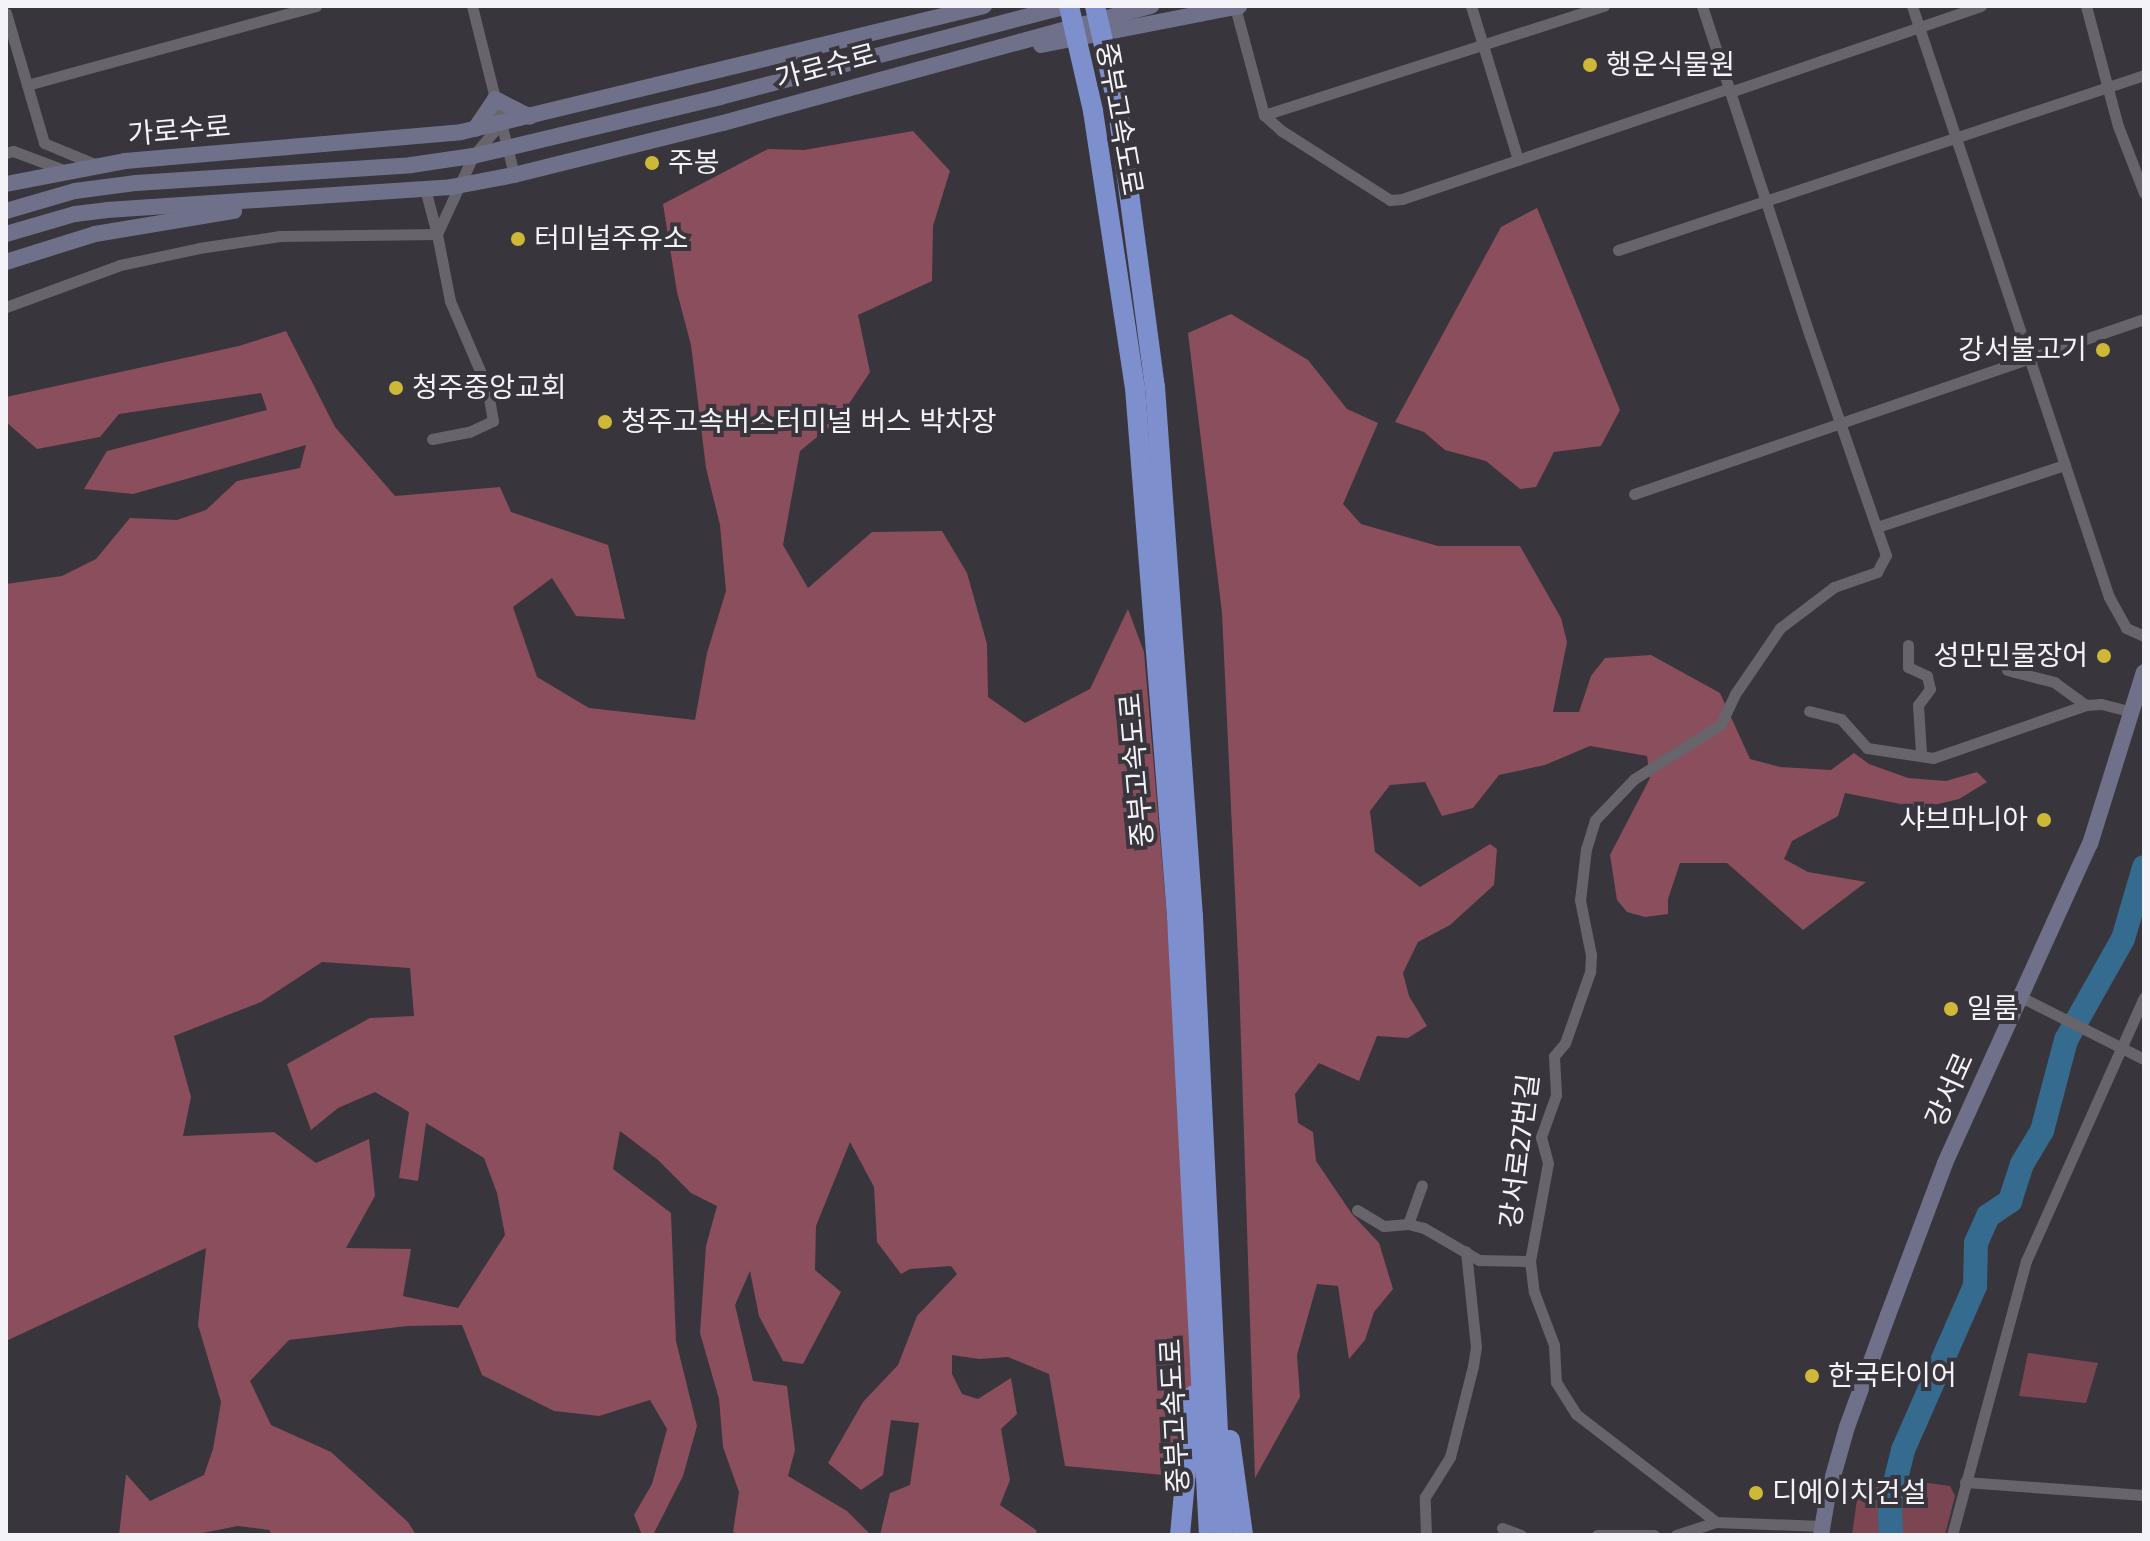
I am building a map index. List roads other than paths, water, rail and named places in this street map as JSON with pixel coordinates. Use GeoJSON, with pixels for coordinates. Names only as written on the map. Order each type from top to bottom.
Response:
{"type":"FeatureCollection","features":[{"type":"Feature","properties":{"kind":"highway","name":"중부고속도로"},"geometry":{"type":"LineString","coordinates":[[1068,6],[1093,111],[1135,388],[1223,1535]]}},
{"type":"Feature","properties":{"kind":"highway","name":"중부고속도로"},"geometry":{"type":"LineString","coordinates":[[1095,6],[1117,103],[1155,387],[1193,917],[1207,1356],[1209,1535]]}},
{"type":"Feature","properties":{"kind":"highway"},"geometry":{"type":"LineString","coordinates":[[1180,1535],[1189,1424],[1207,1356]]}},
{"type":"Feature","properties":{"kind":"highway"},"geometry":{"type":"LineString","coordinates":[[1207,1356],[1243,1535]]}},
{"type":"Feature","properties":{"kind":"main road","name":"가로수로"},"geometry":{"type":"LineString","coordinates":[[6,184],[97,165],[475,129],[984,6]]}},
{"type":"Feature","properties":{"kind":"main road","name":"가로수로"},"geometry":{"type":"LineString","coordinates":[[6,211],[75,191],[136,183],[411,165],[473,156],[1068,6]]}},
{"type":"Feature","properties":{"kind":"main road","name":"가로수로"},"geometry":{"type":"LineString","coordinates":[[6,234],[75,214],[107,210],[425,189],[514,175],[723,123],[1151,6]]}},
{"type":"Feature","properties":{"kind":"main road"},"geometry":{"type":"LineString","coordinates":[[964,56],[1042,45],[1237,6]]}},
{"type":"Feature","properties":{"kind":"main road"},"geometry":{"type":"LineString","coordinates":[[475,129],[495,99],[530,117]]}},
{"type":"Feature","properties":{"kind":"main road","name":"가로수로"},"geometry":{"type":"LineString","coordinates":[[6,262],[138,224],[266,207],[322,196]]}},
{"type":"Feature","properties":{"kind":"main road","name":"강서로"},"geometry":{"type":"LineString","coordinates":[[1822,1531],[1847,1427],[1945,1163],[2090,844],[2144,672]]}},
{"type":"Feature","properties":{"kind":"street"},"geometry":{"type":"LineString","coordinates":[[27,85],[316,6]]}},
{"type":"Feature","properties":{"kind":"street"},"geometry":{"type":"LineString","coordinates":[[472,6],[514,175]]}},
{"type":"Feature","properties":{"kind":"street"},"geometry":{"type":"LineString","coordinates":[[1237,6],[1260,109],[1264,115],[1282,131],[1390,200],[1402,199],[1981,6]]}},
{"type":"Feature","properties":{"kind":"street"},"geometry":{"type":"LineString","coordinates":[[1471,6],[1518,160]]}},
{"type":"Feature","properties":{"kind":"street"},"geometry":{"type":"LineString","coordinates":[[1264,115],[1604,6]]}},
{"type":"Feature","properties":{"kind":"street"},"geometry":{"type":"LineString","coordinates":[[1702,6],[1877,527],[2065,465]]}},
{"type":"Feature","properties":{"kind":"street"},"geometry":{"type":"LineString","coordinates":[[1912,6],[2118,618],[2126,628],[2144,636]]}},
{"type":"Feature","properties":{"kind":"street"},"geometry":{"type":"LineString","coordinates":[[2086,6],[2108,87],[2144,193]]}},
{"type":"Feature","properties":{"kind":"street"},"geometry":{"type":"LineString","coordinates":[[6,13],[44,143],[97,165]]}},
{"type":"Feature","properties":{"kind":"street"},"geometry":{"type":"LineString","coordinates":[[1618,250],[2144,75]]}},
{"type":"Feature","properties":{"kind":"street"},"geometry":{"type":"LineString","coordinates":[[437,234],[473,156],[500,124]]}},
{"type":"Feature","properties":{"kind":"street"},"geometry":{"type":"LineString","coordinates":[[6,153],[13,151],[64,170]]}},
{"type":"Feature","properties":{"kind":"street"},"geometry":{"type":"LineString","coordinates":[[425,189],[450,301],[487,387],[493,421],[469,432],[432,439]]}},
{"type":"Feature","properties":{"kind":"street"},"geometry":{"type":"LineString","coordinates":[[6,307],[120,265],[199,248],[296,235],[437,234]]}},
{"type":"Feature","properties":{"kind":"street"},"geometry":{"type":"LineString","coordinates":[[1634,494],[2144,319]]}},
{"type":"Feature","properties":{"kind":"street","name":"강서로27번길"},"geometry":{"type":"LineString","coordinates":[[1716,1522],[1576,1414],[1556,1382],[1554,1345],[1534,1292],[1530,1261],[1548,1163],[1541,1137],[1556,1095],[1554,1056],[1565,1043],[1590,972],[1591,955],[1580,900],[1581,875],[1595,820],[1634,779],[1721,724],[1735,694],[1780,628],[1834,587],[1877,572],[1883,565],[1886,555],[1877,527]]}},
{"type":"Feature","properties":{"kind":"street"},"geometry":{"type":"LineString","coordinates":[[1908,645],[1908,667],[1927,676],[1930,689],[1918,705],[1921,753]]}},
{"type":"Feature","properties":{"kind":"street"},"geometry":{"type":"LineString","coordinates":[[2007,670],[2054,682],[2086,705]]}},
{"type":"Feature","properties":{"kind":"street"},"geometry":{"type":"LineString","coordinates":[[1809,711],[1841,719],[1867,748],[1921,753],[1933,758],[2086,705],[2101,704],[2132,712]]}},
{"type":"Feature","properties":{"kind":"street"},"geometry":{"type":"LineString","coordinates":[[2021,997],[2144,1059]]}},
{"type":"Feature","properties":{"kind":"street"},"geometry":{"type":"LineString","coordinates":[[1952,1535],[2026,1261],[2144,997]]}},
{"type":"Feature","properties":{"kind":"street"},"geometry":{"type":"LineString","coordinates":[[1408,1224],[1422,1185]]}},
{"type":"Feature","properties":{"kind":"street"},"geometry":{"type":"LineString","coordinates":[[1357,1210],[1384,1226],[1408,1224],[1447,1239],[1479,1260],[1530,1261]]}},
{"type":"Feature","properties":{"kind":"street"},"geometry":{"type":"LineString","coordinates":[[1426,1535],[1425,1497],[1450,1457],[1476,1347],[1466,1252]]}},
{"type":"Feature","properties":{"kind":"street"},"geometry":{"type":"LineString","coordinates":[[1965,1482],[2144,1495]]}},
{"type":"Feature","properties":{"kind":"street"},"geometry":{"type":"LineString","coordinates":[[1676,1535],[1716,1522],[1822,1531]]}},
{"type":"Feature","properties":{"kind":"street"},"geometry":{"type":"LineString","coordinates":[[1502,1528],[1521,1535]]}},
{"type":"Feature","properties":{"kind":"street"},"geometry":{"type":"LineString","coordinates":[[1597,1535],[1654,1535]]}},
{"type":"Feature","properties":{"kind":"waterway"},"geometry":{"type":"LineString","coordinates":[[1891,1535],[1890,1503],[1903,1450],[1975,1286],[1976,1243],[1988,1216],[2010,1201],[2022,1164],[2042,1131],[2066,1040],[2123,939],[2144,867]]}},
{"type":"Feature","properties":{"kind":"place","name":"행운식물원"},"geometry":{"type":"Point","coordinates":[1590,65]}},
{"type":"Feature","properties":{"kind":"place","name":"주봉"},"geometry":{"type":"Point","coordinates":[652,163]}},
{"type":"Feature","properties":{"kind":"place","name":"터미널주유소"},"geometry":{"type":"Point","coordinates":[518,239]}},
{"type":"Feature","properties":{"kind":"place","name":"강서불고기"},"geometry":{"type":"Point","coordinates":[2103,350]}},
{"type":"Feature","properties":{"kind":"place","name":"청주중앙교회"},"geometry":{"type":"Point","coordinates":[396,388]}},
{"type":"Feature","properties":{"kind":"place","name":"청주고속버스터미널 버스 박차장"},"geometry":{"type":"Point","coordinates":[605,422]}},
{"type":"Feature","properties":{"kind":"place","name":"성만민물장어"},"geometry":{"type":"Point","coordinates":[2104,656]}},
{"type":"Feature","properties":{"kind":"place","name":"샤브마니아"},"geometry":{"type":"Point","coordinates":[2044,820]}},
{"type":"Feature","properties":{"kind":"place","name":"일룸"},"geometry":{"type":"Point","coordinates":[1951,1009]}},
{"type":"Feature","properties":{"kind":"place","name":"한국타이어"},"geometry":{"type":"Point","coordinates":[1812,1376]}},
{"type":"Feature","properties":{"kind":"place","name":"디에이치건설"},"geometry":{"type":"Point","coordinates":[1756,1493]}}]}
